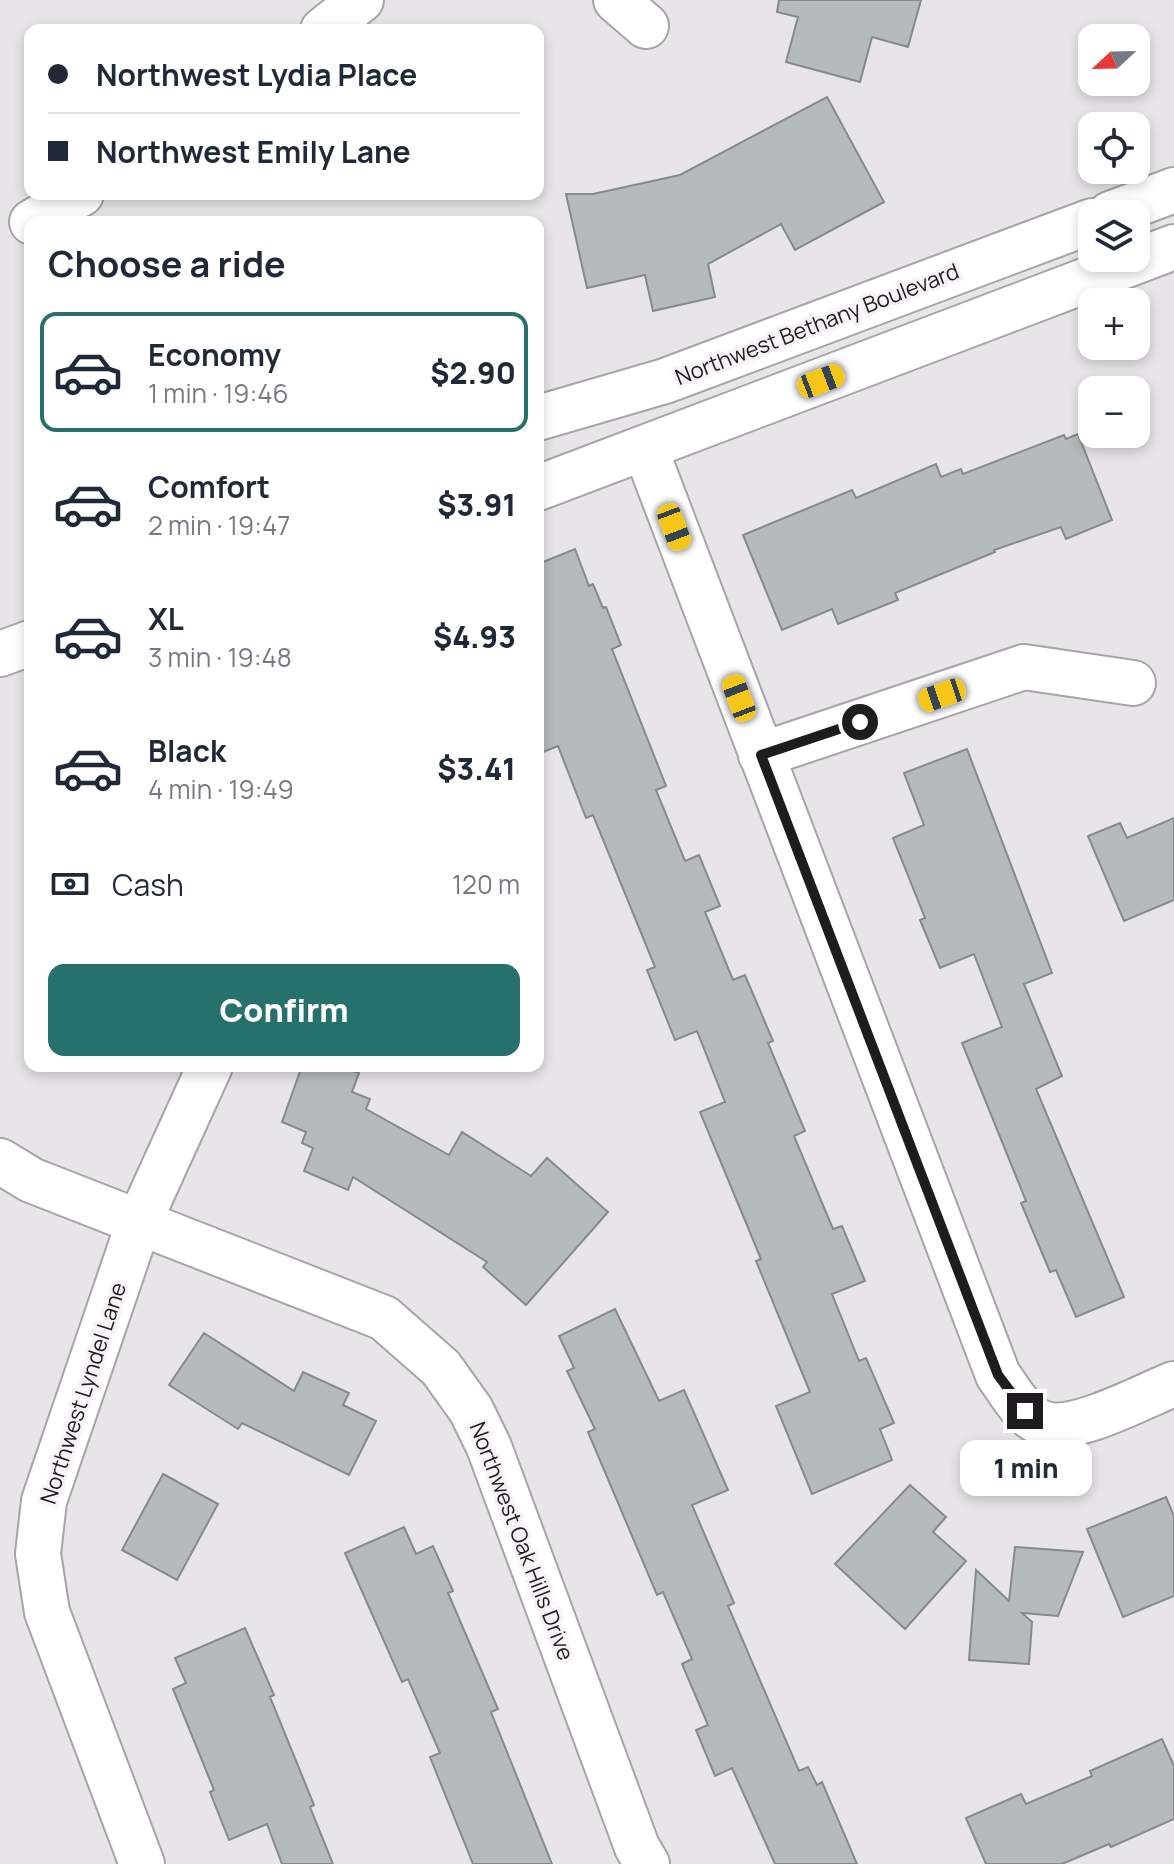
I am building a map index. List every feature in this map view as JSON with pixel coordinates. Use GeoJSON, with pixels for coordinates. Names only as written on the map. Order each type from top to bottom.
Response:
{"type":"FeatureCollection","features":[{"type":"Feature","properties":{"kind":"street"},"geometry":{"type":"LineString","coordinates":[[331,24],[361,0]]}},
{"type":"Feature","properties":{"kind":"street"},"geometry":{"type":"LineString","coordinates":[[1147,200],[1174,190]]}},
{"type":"Feature","properties":{"kind":"street"},"geometry":{"type":"LineString","coordinates":[[43,216],[71,200]]}},
{"type":"Feature","properties":{"kind":"street","name":"Northwest Bethany Boulevard"},"geometry":{"type":"LineString","coordinates":[[544,416],[665,381],[1078,226]]}},
{"type":"Feature","properties":{"kind":"street"},"geometry":{"type":"LineString","coordinates":[[0,240],[24,227]]}},
{"type":"Feature","properties":{"kind":"street"},"geometry":{"type":"LineString","coordinates":[[544,486],[1174,247]]}},
{"type":"Feature","properties":{"kind":"street"},"geometry":{"type":"LineString","coordinates":[[645,448],[998,1375],[1025,1411],[1043,1424],[1070,1425],[1174,1384]]}},
{"type":"Feature","properties":{"kind":"street"},"geometry":{"type":"LineString","coordinates":[[0,654],[24,645]]}},
{"type":"Feature","properties":{"kind":"street"},"geometry":{"type":"LineString","coordinates":[[761,755],[1024,667],[1133,683]]}},
{"type":"Feature","properties":{"kind":"street","name":"Northwest Lyndel Lane"},"geometry":{"type":"LineString","coordinates":[[142,1864],[47,1612],[38,1554],[44,1501],[139,1222],[207,1072]]}},
{"type":"Feature","properties":{"kind":"street","name":"Northwest Oak Hills Drive"},"geometry":{"type":"LineString","coordinates":[[0,1161],[31,1180],[384,1318],[441,1368],[471,1410],[489,1447],[632,1832],[647,1864]]}},
{"type":"Feature","properties":{"kind":"building"},"geometry":{"type":"Polygon","coordinates":[[[779,0],[921,0],[908,47],[872,37],[860,82],[786,62],[798,17],[777,12],[779,0]]]}},
{"type":"Feature","properties":{"kind":"building"},"geometry":{"type":"Polygon","coordinates":[[[827,97],[884,202],[795,250],[781,224],[708,264],[715,297],[653,311],[645,275],[587,288],[566,194],[593,194],[680,175],[827,97]]]}},
{"type":"Feature","properties":{"kind":"building"},"geometry":{"type":"Polygon","coordinates":[[[1078,434],[1078,448],[1084,448],[1112,520],[1066,539],[1061,527],[994,550],[895,593],[898,600],[838,624],[832,609],[782,630],[743,535],[852,490],[856,498],[936,464],[941,477],[961,469],[963,474],[1064,435],[1066,439],[1078,434]]]}},
{"type":"Feature","properties":{"kind":"building"},"geometry":{"type":"Polygon","coordinates":[[[575,549],[589,586],[593,584],[603,608],[606,607],[621,645],[612,649],[666,786],[656,790],[685,861],[699,855],[720,906],[705,912],[733,980],[745,975],[773,1041],[768,1043],[805,1131],[794,1136],[833,1229],[842,1226],[865,1281],[832,1294],[859,1361],[866,1358],[894,1423],[880,1429],[892,1460],[812,1494],[776,1406],[810,1392],[756,1261],[761,1259],[700,1112],[725,1102],[697,1031],[675,1040],[647,970],[655,967],[593,815],[586,818],[558,746],[544,752],[544,562],[575,549]]]}},
{"type":"Feature","properties":{"kind":"building"},"geometry":{"type":"Polygon","coordinates":[[[967,749],[1052,973],[1024,984],[1062,1076],[1036,1089],[1124,1297],[1076,1317],[1056,1270],[1050,1272],[1021,1203],[1026,1201],[962,1043],[1002,1027],[974,954],[940,968],[920,920],[925,918],[893,838],[924,825],[904,773],[967,749]]]}},
{"type":"Feature","properties":{"kind":"building"},"geometry":{"type":"Polygon","coordinates":[[[1174,818],[1174,900],[1124,921],[1088,836],[1120,823],[1127,838],[1174,818]]]}},
{"type":"Feature","properties":{"kind":"building"},"geometry":{"type":"Polygon","coordinates":[[[300,1072],[356,1072],[359,1073],[352,1092],[370,1099],[366,1109],[449,1155],[462,1132],[531,1176],[547,1158],[608,1212],[526,1305],[483,1267],[487,1262],[353,1177],[348,1190],[304,1171],[313,1148],[302,1143],[306,1132],[282,1122],[300,1072]]]}},
{"type":"Feature","properties":{"kind":"building"},"geometry":{"type":"Polygon","coordinates":[[[615,1309],[659,1401],[684,1390],[728,1490],[692,1505],[734,1603],[728,1606],[799,1771],[808,1767],[817,1785],[822,1782],[857,1864],[775,1864],[732,1768],[715,1776],[696,1730],[708,1725],[682,1664],[692,1659],[663,1592],[657,1595],[588,1432],[595,1429],[567,1371],[574,1368],[559,1336],[615,1309]]]}},
{"type":"Feature","properties":{"kind":"building"},"geometry":{"type":"Polygon","coordinates":[[[204,1333],[294,1391],[303,1372],[349,1393],[343,1405],[376,1421],[349,1475],[242,1423],[238,1429],[169,1385],[204,1333]]]}},
{"type":"Feature","properties":{"kind":"building"},"geometry":{"type":"Polygon","coordinates":[[[163,1474],[218,1504],[177,1580],[122,1550],[163,1474]]]}},
{"type":"Feature","properties":{"kind":"building"},"geometry":{"type":"Polygon","coordinates":[[[910,1485],[946,1517],[933,1532],[966,1561],[905,1629],[835,1564],[910,1485]]]}},
{"type":"Feature","properties":{"kind":"building"},"geometry":{"type":"Polygon","coordinates":[[[1166,1497],[1174,1516],[1174,1596],[1123,1617],[1087,1529],[1166,1497]]]}},
{"type":"Feature","properties":{"kind":"building"},"geometry":{"type":"Polygon","coordinates":[[[404,1527],[416,1554],[433,1546],[453,1591],[448,1593],[498,1709],[491,1712],[552,1864],[473,1864],[430,1757],[440,1753],[408,1679],[402,1682],[345,1553],[404,1527]]]}},
{"type":"Feature","properties":{"kind":"building"},"geometry":{"type":"Polygon","coordinates":[[[1015,1547],[1083,1552],[1058,1616],[1022,1613],[1032,1622],[1029,1664],[969,1660],[976,1570],[1009,1601],[1015,1547]]]}},
{"type":"Feature","properties":{"kind":"building"},"geometry":{"type":"Polygon","coordinates":[[[245,1628],[274,1695],[270,1697],[314,1805],[310,1807],[333,1864],[282,1864],[267,1824],[229,1840],[210,1792],[214,1790],[173,1689],[186,1683],[175,1658],[245,1628]]]}},
{"type":"Feature","properties":{"kind":"building"},"geometry":{"type":"Polygon","coordinates":[[[1162,1739],[1174,1766],[1174,1819],[1111,1847],[1109,1844],[1062,1864],[986,1864],[966,1818],[1021,1794],[1026,1804],[1092,1776],[1090,1771],[1162,1739]]]}},
{"type":"Feature","properties":{"kind":"route"},"geometry":{"type":"LineString","coordinates":[[860,722],[761,755],[998,1375],[1025,1411]]}}]}
